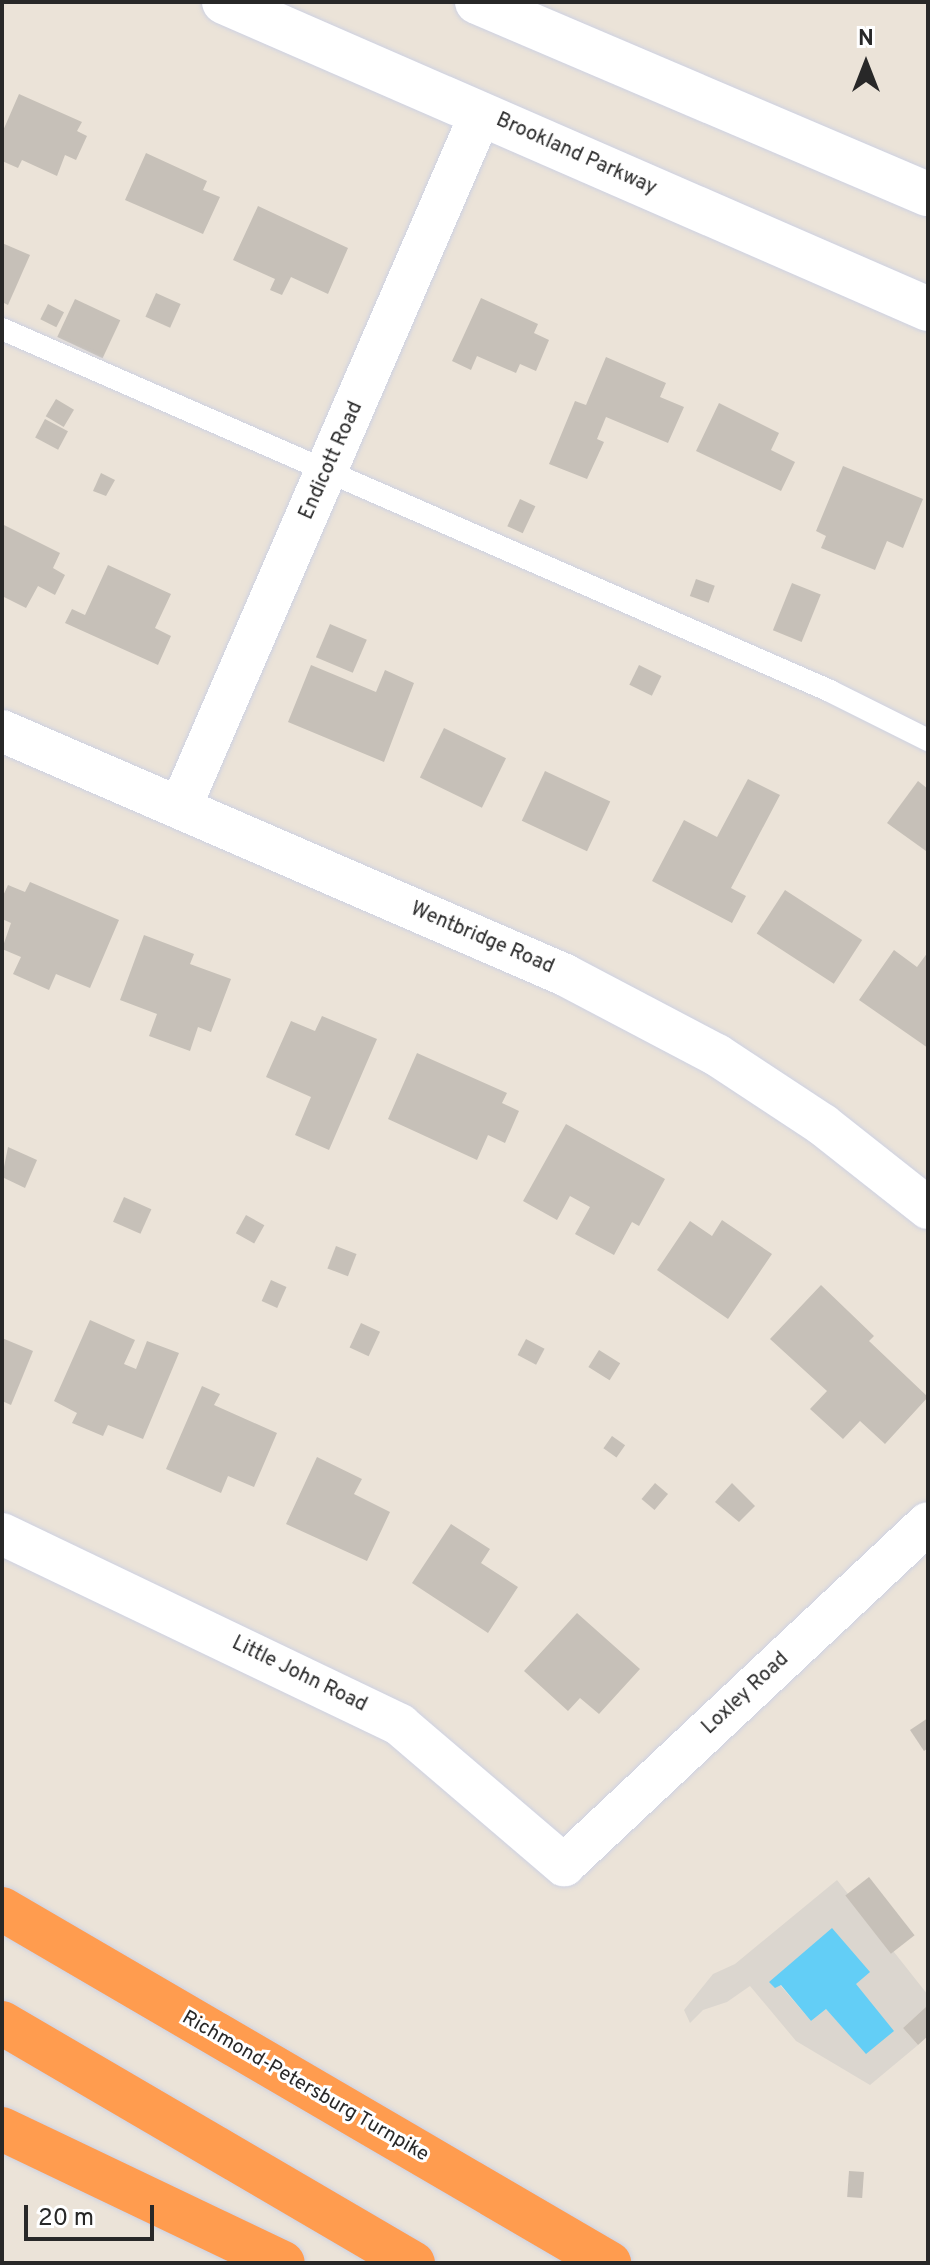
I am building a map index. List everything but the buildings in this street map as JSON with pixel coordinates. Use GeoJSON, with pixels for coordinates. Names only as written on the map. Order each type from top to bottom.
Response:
{"type":"FeatureCollection","features":[{"type":"Feature","properties":{"kind":"highway","name":"Richmond-Petersburg Turnpike"},"geometry":{"type":"LineString","coordinates":[[2,1909],[609,2263]]}},
{"type":"Feature","properties":{"kind":"highway"},"geometry":{"type":"LineString","coordinates":[[2,2023],[413,2263]]}},
{"type":"Feature","properties":{"kind":"highway"},"geometry":{"type":"LineString","coordinates":[[2,2129],[283,2263]]}},
{"type":"Feature","properties":{"kind":"main road","name":"Brookland Parkway"},"geometry":{"type":"LineString","coordinates":[[224,2],[928,309]]}},
{"type":"Feature","properties":{"kind":"main road"},"geometry":{"type":"LineString","coordinates":[[477,2],[928,194]]}},
{"type":"Feature","properties":{"kind":"street","name":"Endicott Road"},"geometry":{"type":"LineString","coordinates":[[180,808],[481,113]]}},
{"type":"Feature","properties":{"kind":"street","name":"Wentbridge Road"},"geometry":{"type":"LineString","coordinates":[[2,731],[565,975],[717,1055],[823,1125],[928,1208]]}},
{"type":"Feature","properties":{"kind":"street","name":"Loxley Road"},"geometry":{"type":"LineString","coordinates":[[564,1865],[928,1523]]}},
{"type":"Feature","properties":{"kind":"street","name":"Little John Road"},"geometry":{"type":"LineString","coordinates":[[2,1534],[400,1725],[564,1865]]}},
{"type":"Feature","properties":{"kind":"lane"},"geometry":{"type":"LineString","coordinates":[[2,329],[830,691],[928,740]]}},
{"type":"Feature","properties":{"kind":"shaded area"},"geometry":{"type":"Polygon","coordinates":[[[837,1880],[928,1995],[928,2005],[903,2028],[918,2045],[870,2085],[796,2041],[750,1986],[727,2002],[703,2010],[690,2023],[684,2010],[713,1974],[735,1964],[837,1880]],[[869,1971],[780,1985],[811,2021],[826,2009],[866,2053],[855,1984],[869,1971]]]}},
{"type":"Feature","properties":{"kind":"water"},"geometry":{"type":"Polygon","coordinates":[[[832,1928],[870,1972],[856,1984],[894,2031],[866,2054],[826,2009],[811,2021],[781,1985],[775,1988],[769,1982],[832,1928]]]}}]}
